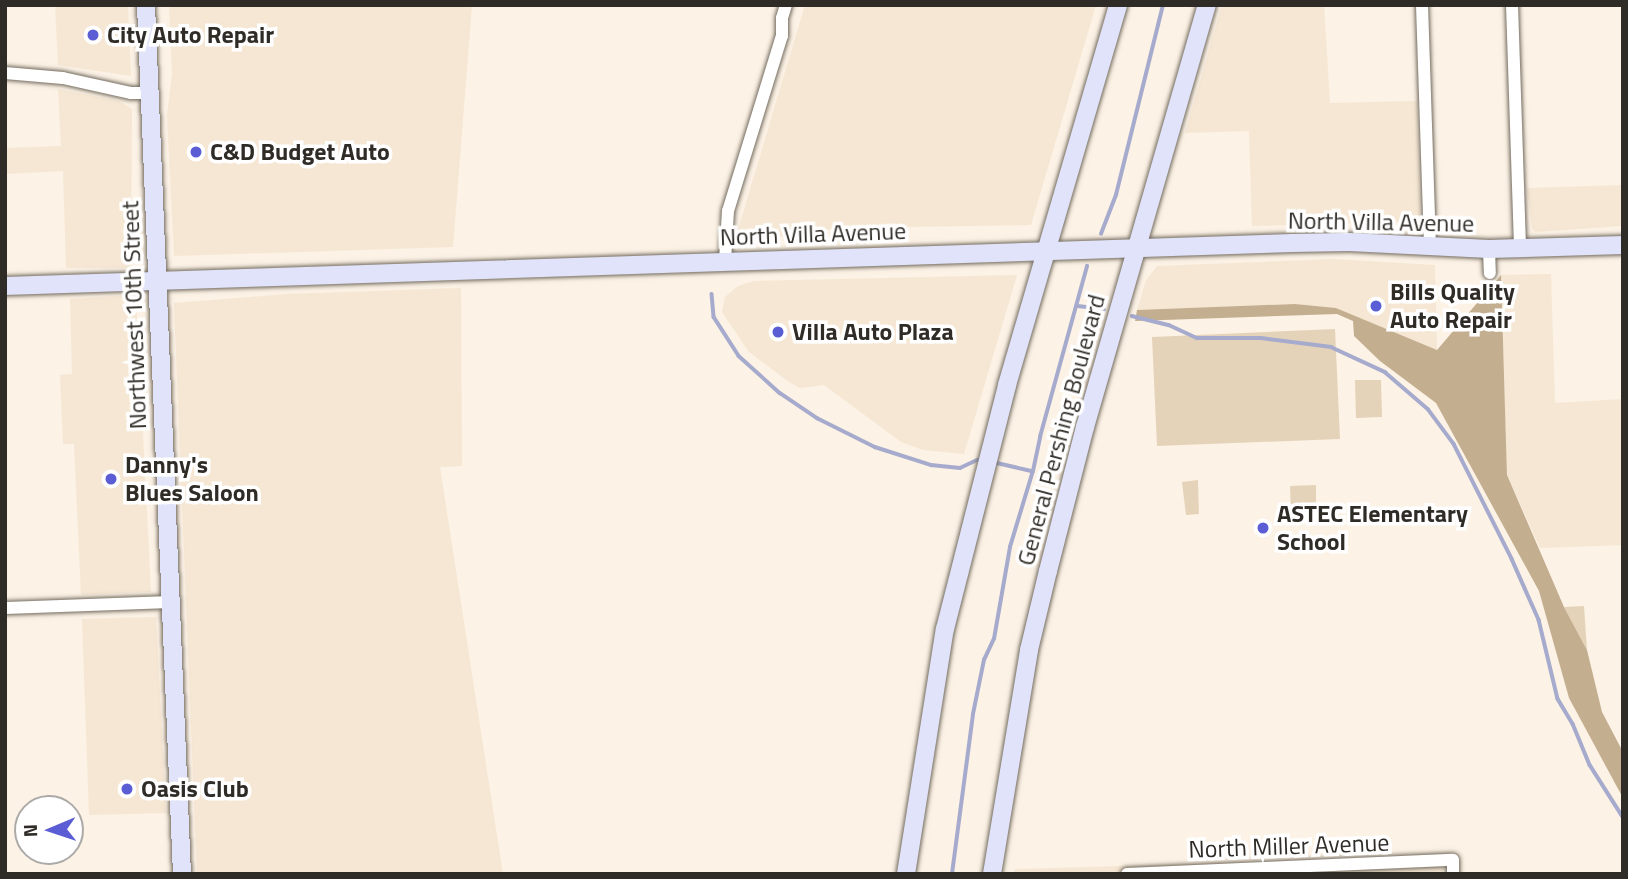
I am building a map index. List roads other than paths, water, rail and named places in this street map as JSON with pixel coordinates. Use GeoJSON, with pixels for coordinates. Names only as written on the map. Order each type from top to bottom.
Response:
{"type":"FeatureCollection","features":[{"type":"Feature","properties":{"kind":"main road","name":"Northwest 10th Street"},"geometry":{"type":"LineString","coordinates":[[146,5],[182,874]]}},
{"type":"Feature","properties":{"kind":"main road"},"geometry":{"type":"LineString","coordinates":[[906,874],[945,629],[1007,385],[1118,5]]}},
{"type":"Feature","properties":{"kind":"main road","name":"General Pershing Boulevard"},"geometry":{"type":"LineString","coordinates":[[997,873],[1029,650],[1084,427],[1207,5]]}},
{"type":"Feature","properties":{"kind":"main road","name":"North Villa Avenue"},"geometry":{"type":"LineString","coordinates":[[5,286],[1349,242],[1489,249],[1623,244]]}},
{"type":"Feature","properties":{"kind":"street"},"geometry":{"type":"LineString","coordinates":[[725,261],[728,211],[782,36],[782,18],[786,5]]}},
{"type":"Feature","properties":{"kind":"street"},"geometry":{"type":"LineString","coordinates":[[1422,5],[1430,246]]}},
{"type":"Feature","properties":{"kind":"street"},"geometry":{"type":"LineString","coordinates":[[1512,5],[1520,249]]}},
{"type":"Feature","properties":{"kind":"street"},"geometry":{"type":"LineString","coordinates":[[5,73],[63,78],[131,93],[149,93]]}},
{"type":"Feature","properties":{"kind":"street"},"geometry":{"type":"LineString","coordinates":[[1489,249],[1490,273]]}},
{"type":"Feature","properties":{"kind":"street"},"geometry":{"type":"LineString","coordinates":[[5,608],[171,602]]}},
{"type":"Feature","properties":{"kind":"street","name":"North Miller Avenue"},"geometry":{"type":"LineString","coordinates":[[1127,874],[1453,867]]}},
{"type":"Feature","properties":{"kind":"waterway"},"geometry":{"type":"LineString","coordinates":[[1101,234],[1116,195],[1163,5]]}},
{"type":"Feature","properties":{"kind":"waterway"},"geometry":{"type":"LineString","coordinates":[[952,874],[973,714],[984,660],[994,639],[1010,547],[1087,266]]}},
{"type":"Feature","properties":{"kind":"waterway"},"geometry":{"type":"LineString","coordinates":[[712,294],[714,317],[739,356],[780,393],[817,418],[875,447],[931,465],[960,468],[977,460]]}},
{"type":"Feature","properties":{"kind":"waterway"},"geometry":{"type":"LineString","coordinates":[[1078,306],[1104,309]]}},
{"type":"Feature","properties":{"kind":"waterway"},"geometry":{"type":"LineString","coordinates":[[1132,316],[1169,325],[1197,338],[1261,338],[1331,347],[1385,372],[1428,409],[1454,444],[1512,559],[1539,620],[1558,699],[1573,724],[1590,765],[1623,817]]}},
{"type":"Feature","properties":{"kind":"waterway"},"geometry":{"type":"LineString","coordinates":[[997,463],[1033,471]]}},
{"type":"Feature","properties":{"kind":"place","name":"City Auto Repair"},"geometry":{"type":"Point","coordinates":[93,35]}},
{"type":"Feature","properties":{"kind":"place","name":"C&D Budget Auto"},"geometry":{"type":"Point","coordinates":[196,152]}},
{"type":"Feature","properties":{"kind":"place","name":"Bills Quality Auto Repair"},"geometry":{"type":"Point","coordinates":[1376,306]}},
{"type":"Feature","properties":{"kind":"place","name":"Villa Auto Plaza"},"geometry":{"type":"Point","coordinates":[778,332]}},
{"type":"Feature","properties":{"kind":"place","name":"Danny's Blues Saloon"},"geometry":{"type":"Point","coordinates":[111,479]}},
{"type":"Feature","properties":{"kind":"place","name":"ASTEC Elementary School"},"geometry":{"type":"Point","coordinates":[1263,528]}},
{"type":"Feature","properties":{"kind":"place","name":"Oasis Club"},"geometry":{"type":"Point","coordinates":[127,789]}}]}
